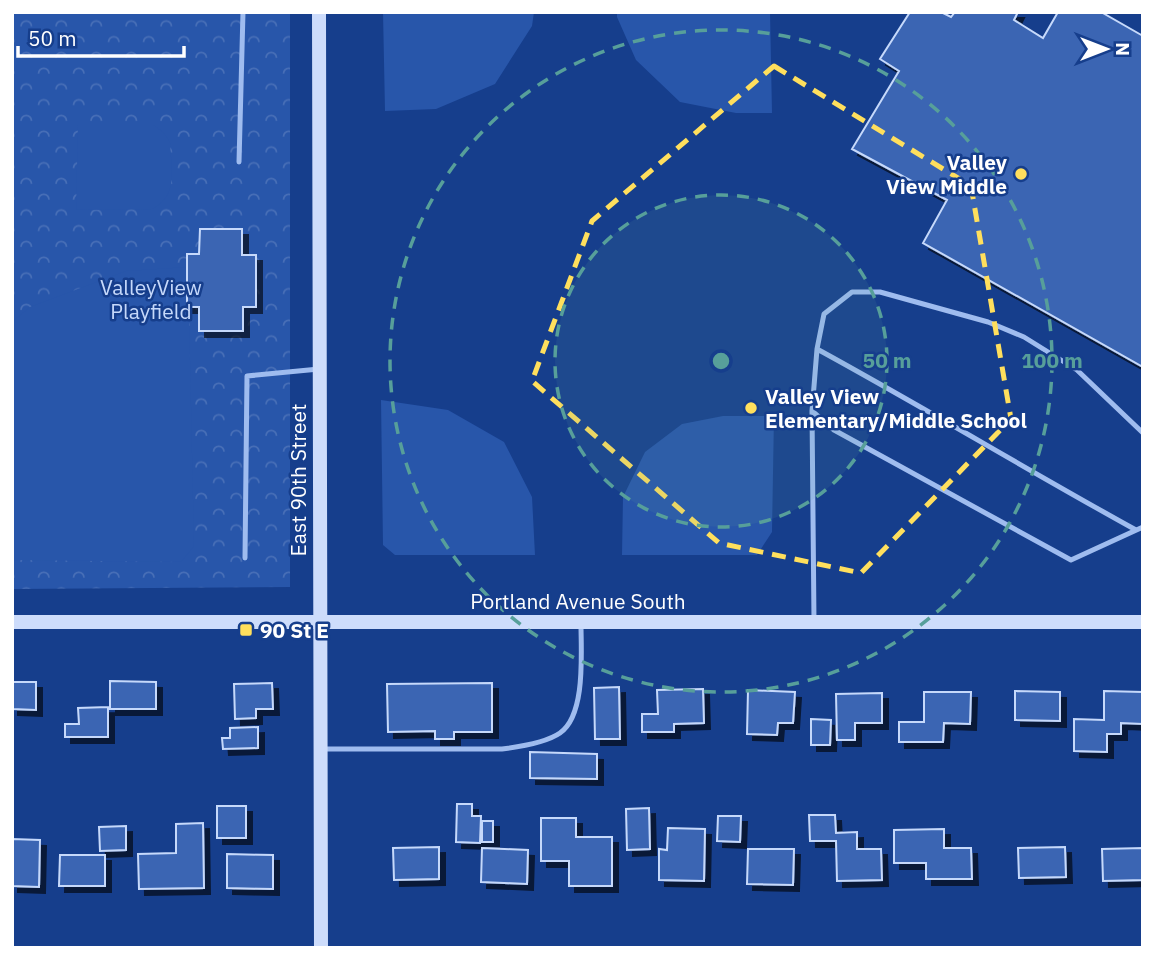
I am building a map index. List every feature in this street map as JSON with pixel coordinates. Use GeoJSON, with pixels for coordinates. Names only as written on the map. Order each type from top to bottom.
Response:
{"type":"FeatureCollection","features":[{"type":"Feature","properties":{"kind":"main road","name":"East 90th Street"},"geometry":{"type":"LineString","coordinates":[[319,12],[321,948]]}},
{"type":"Feature","properties":{"kind":"main road","name":"Portland Avenue South"},"geometry":{"type":"LineString","coordinates":[[12,622],[1143,622]]}},
{"type":"Feature","properties":{"kind":"lane"},"geometry":{"type":"LineString","coordinates":[[239,162],[243,12]]}},
{"type":"Feature","properties":{"kind":"lane"},"geometry":{"type":"LineString","coordinates":[[814,622],[812,411],[817,349],[824,314],[852,292],[880,292],[988,322],[1024,337],[1077,370],[1143,433]]}},
{"type":"Feature","properties":{"kind":"lane"},"geometry":{"type":"LineString","coordinates":[[817,349],[1001,454],[1140,529]]}},
{"type":"Feature","properties":{"kind":"lane"},"geometry":{"type":"LineString","coordinates":[[245,558],[247,376],[319,369]]}},
{"type":"Feature","properties":{"kind":"lane"},"geometry":{"type":"LineString","coordinates":[[812,411],[834,430],[1071,560],[1140,529]]}},
{"type":"Feature","properties":{"kind":"lane"},"geometry":{"type":"LineString","coordinates":[[320,749],[502,749],[528,746],[560,734],[573,719],[580,687],[581,622]]}},
{"type":"Feature","properties":{"kind":"highlighted area"},"geometry":{"type":"Polygon","coordinates":[[[774,66],[971,186],[1011,419],[861,573],[719,543],[532,381],[592,221],[774,66]]]}},
{"type":"Feature","properties":{"kind":"green space","name":"ValleyView Playfield"},"geometry":{"type":"Polygon","coordinates":[[[12,12],[290,12],[290,587],[12,589],[12,12]]]}},
{"type":"Feature","properties":{"kind":"green space"},"geometry":{"type":"Polygon","coordinates":[[[383,12],[534,12],[532,26],[495,84],[436,109],[385,111],[383,12]]]}},
{"type":"Feature","properties":{"kind":"green space"},"geometry":{"type":"Polygon","coordinates":[[[617,12],[770,12],[772,113],[736,113],[680,102],[636,60],[617,12]]]}},
{"type":"Feature","properties":{"kind":"green space"},"geometry":{"type":"Polygon","coordinates":[[[78,125],[153,125],[163,132],[170,143],[172,181],[161,203],[152,209],[76,210],[78,125]]]}},
{"type":"Feature","properties":{"kind":"green space"},"geometry":{"type":"Polygon","coordinates":[[[188,267],[194,546],[181,562],[12,560],[12,322],[30,307],[126,271],[188,267]]]}},
{"type":"Feature","properties":{"kind":"green space"},"geometry":{"type":"Polygon","coordinates":[[[381,400],[448,410],[504,442],[532,497],[535,555],[395,555],[383,545],[381,400]]]}},
{"type":"Feature","properties":{"kind":"green space"},"geometry":{"type":"Polygon","coordinates":[[[723,416],[774,416],[772,532],[757,555],[622,555],[623,497],[645,452],[682,424],[723,416]]]}},
{"type":"Feature","properties":{"kind":"building","name":"Valley View Middle"},"geometry":{"type":"Polygon","coordinates":[[[910,12],[941,12],[951,17],[955,12],[1018,12],[1014,20],[1043,38],[1058,12],[1101,12],[1143,36],[1143,367],[923,243],[947,200],[852,149],[899,71],[880,59],[910,12]]]}},
{"type":"Feature","properties":{"kind":"building"},"geometry":{"type":"Polygon","coordinates":[[[200,229],[242,229],[242,255],[256,255],[256,307],[243,307],[243,331],[199,331],[199,307],[187,307],[187,254],[199,254],[200,229]]]}},
{"type":"Feature","properties":{"kind":"building"},"geometry":{"type":"Polygon","coordinates":[[[110,681],[156,682],[156,709],[110,709],[110,681]]]}},
{"type":"Feature","properties":{"kind":"building"},"geometry":{"type":"Polygon","coordinates":[[[12,682],[36,682],[36,710],[12,709],[12,682]]]}},
{"type":"Feature","properties":{"kind":"building"},"geometry":{"type":"Polygon","coordinates":[[[272,683],[273,709],[256,709],[256,718],[235,719],[234,684],[272,683]]]}},
{"type":"Feature","properties":{"kind":"building"},"geometry":{"type":"Polygon","coordinates":[[[492,683],[492,732],[454,732],[454,739],[435,739],[435,731],[388,732],[387,684],[492,683]]]}},
{"type":"Feature","properties":{"kind":"building"},"geometry":{"type":"Polygon","coordinates":[[[619,687],[620,739],[595,739],[594,688],[619,687]]]}},
{"type":"Feature","properties":{"kind":"building"},"geometry":{"type":"Polygon","coordinates":[[[703,689],[704,723],[674,724],[674,732],[642,732],[642,714],[658,714],[657,690],[703,689]]]}},
{"type":"Feature","properties":{"kind":"building"},"geometry":{"type":"Polygon","coordinates":[[[748,690],[795,692],[793,723],[778,723],[777,735],[747,734],[748,690]]]}},
{"type":"Feature","properties":{"kind":"building"},"geometry":{"type":"Polygon","coordinates":[[[1015,691],[1060,692],[1060,721],[1015,720],[1015,691]]]}},
{"type":"Feature","properties":{"kind":"building"},"geometry":{"type":"Polygon","coordinates":[[[1104,691],[1143,692],[1143,724],[1121,723],[1121,734],[1107,734],[1107,752],[1074,751],[1074,719],[1104,720],[1104,691]]]}},
{"type":"Feature","properties":{"kind":"building"},"geometry":{"type":"Polygon","coordinates":[[[924,692],[971,692],[970,724],[944,723],[943,742],[899,742],[899,722],[924,722],[924,692]]]}},
{"type":"Feature","properties":{"kind":"building"},"geometry":{"type":"Polygon","coordinates":[[[882,693],[882,723],[855,723],[855,740],[837,740],[836,694],[882,693]]]}},
{"type":"Feature","properties":{"kind":"building"},"geometry":{"type":"Polygon","coordinates":[[[108,707],[108,737],[65,737],[65,724],[79,724],[78,708],[108,707]]]}},
{"type":"Feature","properties":{"kind":"building"},"geometry":{"type":"Polygon","coordinates":[[[811,719],[831,720],[830,745],[811,745],[811,719]]]}},
{"type":"Feature","properties":{"kind":"building"},"geometry":{"type":"Polygon","coordinates":[[[258,727],[258,748],[223,749],[222,738],[230,738],[230,728],[258,727]]]}},
{"type":"Feature","properties":{"kind":"building"},"geometry":{"type":"Polygon","coordinates":[[[530,752],[597,754],[597,779],[530,778],[530,752]]]}},
{"type":"Feature","properties":{"kind":"building"},"geometry":{"type":"Polygon","coordinates":[[[457,804],[472,804],[472,816],[481,816],[480,843],[456,842],[457,804]]]}},
{"type":"Feature","properties":{"kind":"building"},"geometry":{"type":"Polygon","coordinates":[[[217,806],[246,806],[246,838],[217,838],[217,806]]]}},
{"type":"Feature","properties":{"kind":"building"},"geometry":{"type":"Polygon","coordinates":[[[649,808],[650,849],[627,850],[626,809],[649,808]]]}},
{"type":"Feature","properties":{"kind":"building"},"geometry":{"type":"Polygon","coordinates":[[[809,815],[835,815],[836,833],[857,832],[857,849],[881,849],[882,880],[837,881],[836,841],[810,841],[809,815]]]}},
{"type":"Feature","properties":{"kind":"building"},"geometry":{"type":"Polygon","coordinates":[[[718,816],[741,816],[740,842],[717,841],[718,816]]]}},
{"type":"Feature","properties":{"kind":"building"},"geometry":{"type":"Polygon","coordinates":[[[541,818],[576,818],[576,837],[612,837],[612,886],[569,886],[569,861],[541,861],[541,818]]]}},
{"type":"Feature","properties":{"kind":"building"},"geometry":{"type":"Polygon","coordinates":[[[482,821],[493,821],[493,842],[482,842],[482,821]]]}},
{"type":"Feature","properties":{"kind":"building"},"geometry":{"type":"Polygon","coordinates":[[[203,823],[204,888],[139,889],[138,854],[176,853],[176,824],[203,823]]]}},
{"type":"Feature","properties":{"kind":"building"},"geometry":{"type":"Polygon","coordinates":[[[126,826],[126,850],[100,851],[99,827],[126,826]]]}},
{"type":"Feature","properties":{"kind":"building"},"geometry":{"type":"Polygon","coordinates":[[[668,828],[705,829],[704,881],[659,880],[659,849],[667,850],[668,828]]]}},
{"type":"Feature","properties":{"kind":"building"},"geometry":{"type":"Polygon","coordinates":[[[944,829],[944,848],[971,848],[972,879],[926,879],[926,863],[894,863],[894,830],[944,829]]]}},
{"type":"Feature","properties":{"kind":"building"},"geometry":{"type":"Polygon","coordinates":[[[12,839],[40,840],[39,887],[12,886],[12,839]]]}},
{"type":"Feature","properties":{"kind":"building"},"geometry":{"type":"Polygon","coordinates":[[[439,847],[439,879],[394,880],[393,848],[439,847]]]}},
{"type":"Feature","properties":{"kind":"building"},"geometry":{"type":"Polygon","coordinates":[[[1065,847],[1066,877],[1019,878],[1018,848],[1065,847]]]}},
{"type":"Feature","properties":{"kind":"building"},"geometry":{"type":"Polygon","coordinates":[[[482,848],[528,850],[527,884],[481,882],[482,848]]]}},
{"type":"Feature","properties":{"kind":"building"},"geometry":{"type":"Polygon","coordinates":[[[1143,848],[1143,880],[1103,881],[1102,849],[1143,848]]]}},
{"type":"Feature","properties":{"kind":"building"},"geometry":{"type":"Polygon","coordinates":[[[748,849],[794,849],[793,885],[747,884],[748,849]]]}},
{"type":"Feature","properties":{"kind":"building"},"geometry":{"type":"Polygon","coordinates":[[[227,854],[273,855],[273,889],[227,888],[227,854]]]}},
{"type":"Feature","properties":{"kind":"building"},"geometry":{"type":"Polygon","coordinates":[[[60,855],[105,855],[105,886],[59,886],[60,855]]]}},
{"type":"Feature","properties":{"kind":"place","name":"Valley View Middle"},"geometry":{"type":"Point","coordinates":[1021,174]}},
{"type":"Feature","properties":{"kind":"place","name":"Valley View Elementary/Middle School"},"geometry":{"type":"Point","coordinates":[751,408]}},
{"type":"Feature","properties":{"kind":"place","name":"90 St E"},"geometry":{"type":"Point","coordinates":[246,630]}}]}
